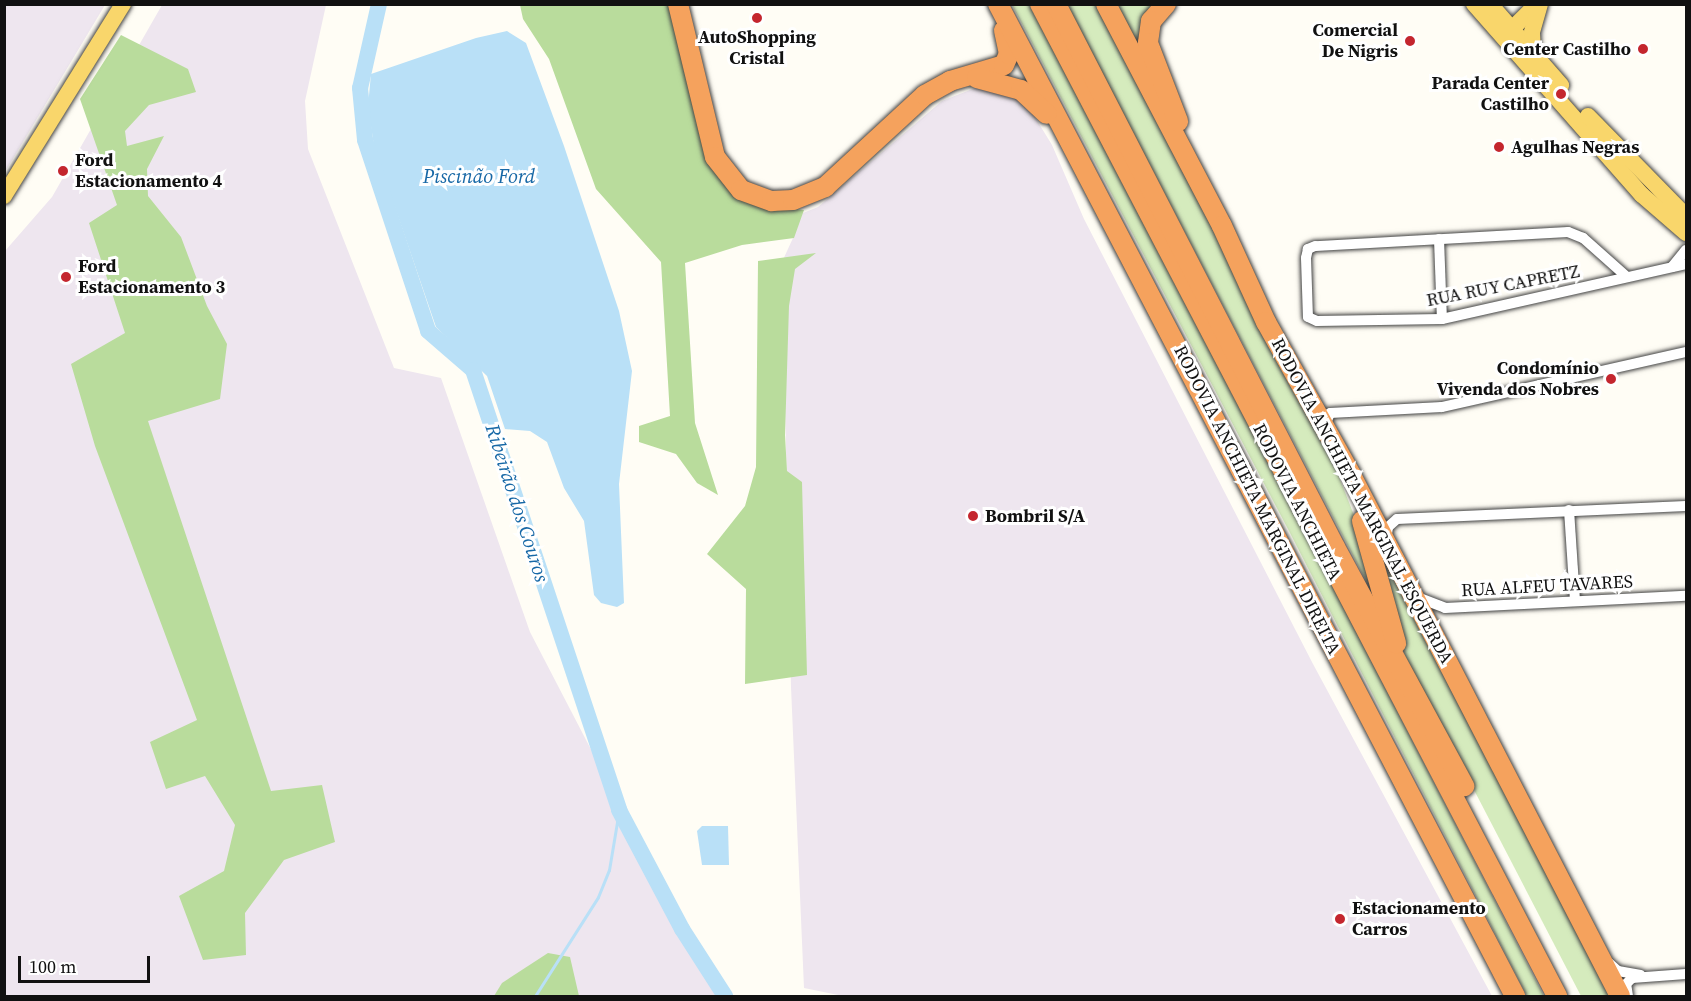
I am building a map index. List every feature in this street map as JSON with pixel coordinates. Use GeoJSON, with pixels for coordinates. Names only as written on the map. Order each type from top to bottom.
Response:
{"type":"FeatureCollection","features":[{"type":"Feature","properties":{"kind":"highway"},"geometry":{"type":"LineString","coordinates":[[678,4],[715,157],[728,178],[757,198],[793,201],[825,187],[919,99],[941,85],[997,69],[1007,61],[1009,47],[996,4]]}},
{"type":"Feature","properties":{"kind":"highway","name":"RODOVIA ANCHIETA MARGINAL DIREITA"},"geometry":{"type":"LineString","coordinates":[[996,4],[1515,996]]}},
{"type":"Feature","properties":{"kind":"highway","name":"RODOVIA ANCHIETA"},"geometry":{"type":"LineString","coordinates":[[1040,4],[1557,996]]}},
{"type":"Feature","properties":{"kind":"highway","name":"RODOVIA ANCHIETA"},"geometry":{"type":"LineString","coordinates":[[1056,4],[1335,547],[1403,669],[1572,996]]}},
{"type":"Feature","properties":{"kind":"highway","name":"RODOVIA ANCHIETA MARGINAL ESQUERDA"},"geometry":{"type":"LineString","coordinates":[[1106,4],[1222,226],[1266,322],[1413,594],[1620,996]]}},
{"type":"Feature","properties":{"kind":"highway"},"geometry":{"type":"LineString","coordinates":[[1166,4],[1151,21],[1149,49],[1222,226]]}},
{"type":"Feature","properties":{"kind":"highway"},"geometry":{"type":"LineString","coordinates":[[965,77],[996,81],[1022,90],[1065,134]]}},
{"type":"Feature","properties":{"kind":"highway"},"geometry":{"type":"LineString","coordinates":[[1337,453],[1375,555],[1403,669]]}},
{"type":"Feature","properties":{"kind":"main road"},"geometry":{"type":"LineString","coordinates":[[4,176],[110,4]]}},
{"type":"Feature","properties":{"kind":"main road"},"geometry":{"type":"LineString","coordinates":[[4,196],[123,4]]}},
{"type":"Feature","properties":{"kind":"main road"},"geometry":{"type":"LineString","coordinates":[[1474,4],[1533,52],[1614,144],[1686,216]]}},
{"type":"Feature","properties":{"kind":"main road"},"geometry":{"type":"LineString","coordinates":[[1491,4],[1502,29],[1642,195],[1686,233]]}},
{"type":"Feature","properties":{"kind":"main road"},"geometry":{"type":"LineString","coordinates":[[1502,29],[1522,4]]}},
{"type":"Feature","properties":{"kind":"main road"},"geometry":{"type":"LineString","coordinates":[[1502,29],[1538,4]]}},
{"type":"Feature","properties":{"kind":"main road"},"geometry":{"type":"LineString","coordinates":[[1533,52],[1532,32],[1538,4]]}},
{"type":"Feature","properties":{"kind":"street"},"geometry":{"type":"LineString","coordinates":[[1442,319],[1439,239],[1575,234],[1627,277]]}},
{"type":"Feature","properties":{"kind":"street","name":"RUA RUY CAPRETZ"},"geometry":{"type":"LineString","coordinates":[[1439,239],[1315,246],[1306,252],[1310,320],[1442,319],[1686,264]]}},
{"type":"Feature","properties":{"kind":"street"},"geometry":{"type":"LineString","coordinates":[[1672,267],[1686,250]]}},
{"type":"Feature","properties":{"kind":"street"},"geometry":{"type":"LineString","coordinates":[[1323,428],[1330,413],[1452,406],[1686,352]]}},
{"type":"Feature","properties":{"kind":"street"},"geometry":{"type":"LineString","coordinates":[[1386,544],[1388,527],[1398,519],[1686,506]]}},
{"type":"Feature","properties":{"kind":"street"},"geometry":{"type":"LineString","coordinates":[[1569,510],[1575,602]]}},
{"type":"Feature","properties":{"kind":"street","name":"RUA ALFEU TAVARES"},"geometry":{"type":"LineString","coordinates":[[1413,594],[1429,604],[1445,608],[1686,596]]}},
{"type":"Feature","properties":{"kind":"street"},"geometry":{"type":"LineString","coordinates":[[1592,942],[1615,969],[1647,975],[1686,974]]}},
{"type":"Feature","properties":{"kind":"street"},"geometry":{"type":"LineString","coordinates":[[1628,996],[1628,981],[1647,975]]}},
{"type":"Feature","properties":{"kind":"shaded area"},"geometry":{"type":"Polygon","coordinates":[[[4,5],[105,5],[5,172],[4,5]]]}},
{"type":"Feature","properties":{"kind":"shaded area"},"geometry":{"type":"Polygon","coordinates":[[[162,5],[326,5],[305,101],[308,149],[394,368],[441,378],[530,632],[719,996],[5,996],[5,251],[52,197],[162,5]]]}},
{"type":"Feature","properties":{"kind":"shaded area"},"geometry":{"type":"Polygon","coordinates":[[[975,88],[1006,89],[1025,101],[1052,145],[1084,219],[1313,664],[1492,996],[843,996],[804,988],[791,687],[782,262],[793,238],[793,217],[818,207],[942,101],[975,88]]]}},
{"type":"Feature","properties":{"kind":"green space"},"geometry":{"type":"Polygon","coordinates":[[[520,5],[671,5],[710,167],[737,195],[758,205],[804,210],[794,238],[742,245],[685,263],[695,423],[718,495],[697,483],[676,454],[639,442],[639,426],[670,416],[661,262],[596,189],[549,59],[523,19],[520,5]]]}},
{"type":"Feature","properties":{"kind":"green space"},"geometry":{"type":"Polygon","coordinates":[[[1012,5],[1030,5],[1071,79],[1544,996],[1527,996],[1289,531],[1012,5]]]}},
{"type":"Feature","properties":{"kind":"green space"},"geometry":{"type":"Polygon","coordinates":[[[1067,5],[1098,5],[1339,477],[1363,538],[1375,598],[1067,5]]]}},
{"type":"Feature","properties":{"kind":"green space"},"geometry":{"type":"Polygon","coordinates":[[[1117,5],[1157,5],[1151,69],[1117,5]]]}},
{"type":"Feature","properties":{"kind":"green space"},"geometry":{"type":"Polygon","coordinates":[[[121,35],[188,69],[196,92],[149,105],[125,131],[127,146],[164,136],[147,169],[148,196],[181,237],[207,306],[227,344],[220,399],[148,421],[271,791],[322,785],[335,842],[284,860],[245,913],[246,955],[203,960],[179,896],[224,871],[235,825],[205,776],[166,789],[150,742],[197,720],[95,446],[71,364],[125,333],[89,223],[117,205],[80,99],[121,35]]]}},
{"type":"Feature","properties":{"kind":"green space"},"geometry":{"type":"Polygon","coordinates":[[[816,253],[795,269],[789,306],[785,435],[787,471],[802,482],[807,675],[745,684],[746,589],[707,554],[745,506],[756,467],[758,261],[816,253]]]}},
{"type":"Feature","properties":{"kind":"green space"},"geometry":{"type":"Polygon","coordinates":[[[1366,519],[1613,996],[1581,996],[1406,659],[1366,519]]]}},
{"type":"Feature","properties":{"kind":"green space"},"geometry":{"type":"Polygon","coordinates":[[[548,953],[570,957],[579,996],[494,996],[502,983],[548,953]]]}},
{"type":"Feature","properties":{"kind":"water","name":"Piscinão Ford"},"geometry":{"type":"Polygon","coordinates":[[[507,31],[526,43],[564,146],[619,311],[632,371],[619,484],[624,603],[617,607],[601,603],[594,595],[584,521],[564,488],[547,442],[530,431],[505,429],[487,376],[436,327],[374,146],[368,106],[371,74],[476,38],[507,31]]]}},
{"type":"Feature","properties":{"kind":"water"},"geometry":{"type":"Polygon","coordinates":[[[702,826],[728,826],[729,865],[702,865],[697,831],[702,826]]]}},
{"type":"Feature","properties":{"kind":"waterway","name":"Ribeirão dos Couros"},"geometry":{"type":"LineString","coordinates":[[379,4],[360,88],[365,140],[428,331],[473,370],[619,810],[682,929],[725,996]]}},
{"type":"Feature","properties":{"kind":"waterway"},"geometry":{"type":"LineString","coordinates":[[535,996],[598,897],[609,870],[619,810]]}},
{"type":"Feature","properties":{"kind":"place","name":"AutoShopping Cristal"},"geometry":{"type":"Point","coordinates":[757,18]}},
{"type":"Feature","properties":{"kind":"place","name":"Comercial De Nigris"},"geometry":{"type":"Point","coordinates":[1410,41]}},
{"type":"Feature","properties":{"kind":"place","name":"Center Castilho"},"geometry":{"type":"Point","coordinates":[1643,49]}},
{"type":"Feature","properties":{"kind":"place","name":"Parada Center Castilho"},"geometry":{"type":"Point","coordinates":[1561,94]}},
{"type":"Feature","properties":{"kind":"place","name":"Agulhas Negras"},"geometry":{"type":"Point","coordinates":[1499,147]}},
{"type":"Feature","properties":{"kind":"place","name":"Ford Estacionamento 4"},"geometry":{"type":"Point","coordinates":[63,171]}},
{"type":"Feature","properties":{"kind":"place","name":"Ford Estacionamento 3"},"geometry":{"type":"Point","coordinates":[66,277]}},
{"type":"Feature","properties":{"kind":"place","name":"Condomínio Vivenda dos Nobres"},"geometry":{"type":"Point","coordinates":[1611,379]}},
{"type":"Feature","properties":{"kind":"place","name":"Bombril S/A"},"geometry":{"type":"Point","coordinates":[973,516]}},
{"type":"Feature","properties":{"kind":"place","name":"Estacionamento Carros"},"geometry":{"type":"Point","coordinates":[1340,919]}}]}
